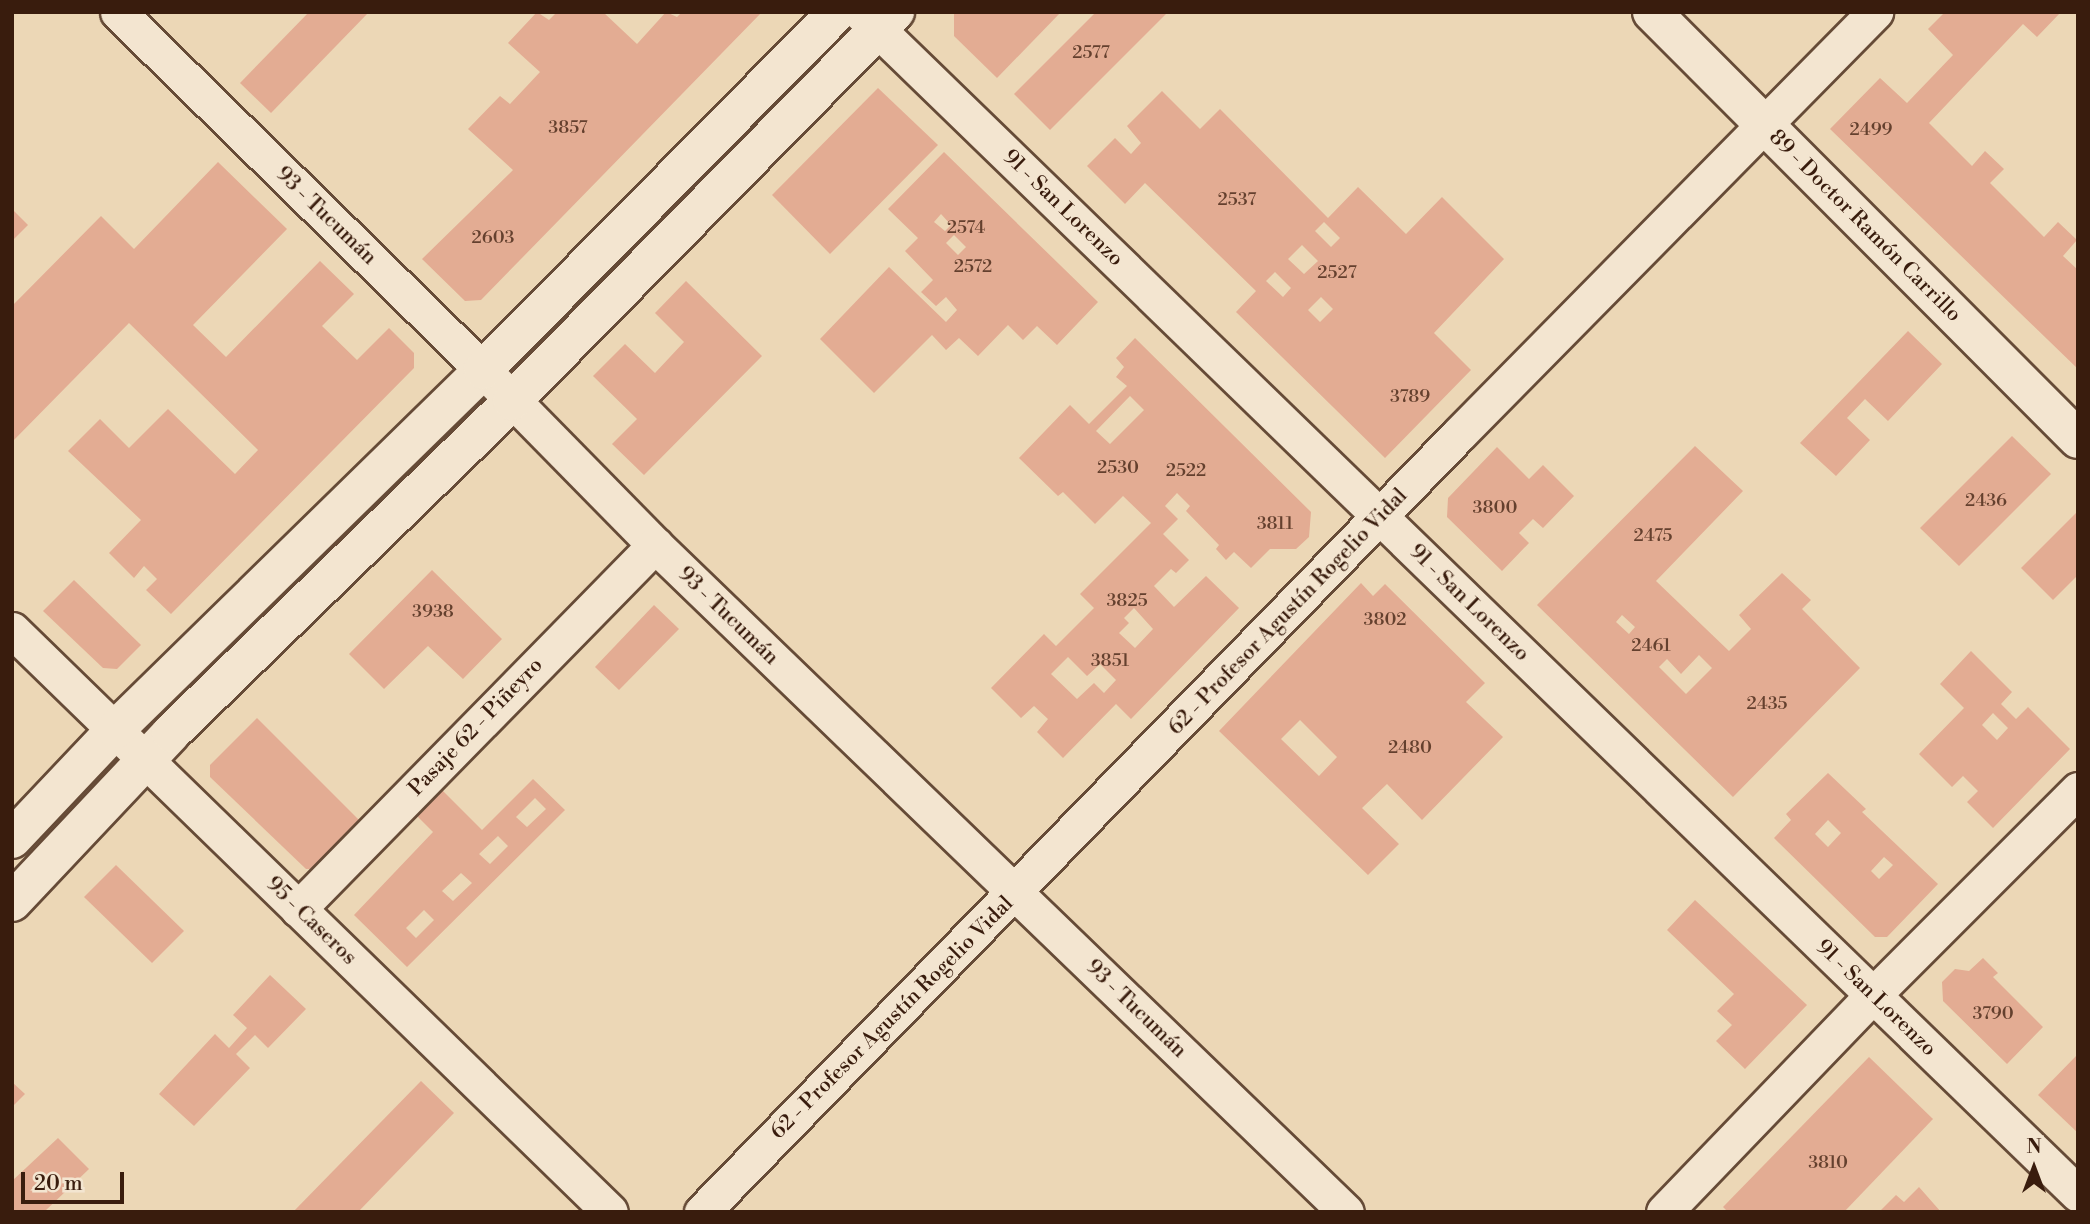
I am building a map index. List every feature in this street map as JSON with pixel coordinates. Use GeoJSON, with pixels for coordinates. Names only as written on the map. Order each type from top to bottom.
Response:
{"type":"FeatureCollection","features":[{"type":"Feature","properties":{"kind":"main road"},"geometry":{"type":"LineString","coordinates":[[12,839],[116,730],[483,370],[837,12]]}},
{"type":"Feature","properties":{"kind":"main road","name":"89 - Doctor Ramón Carrillo"},"geometry":{"type":"LineString","coordinates":[[1652,12],[2078,439]]}},
{"type":"Feature","properties":{"kind":"main road"},"geometry":{"type":"LineString","coordinates":[[12,902],[146,760],[512,401],[878,18]]}},
{"type":"Feature","properties":{"kind":"street","name":"93 - Tucumán"},"geometry":{"type":"LineString","coordinates":[[118,12],[483,370],[654,545],[1346,1212]]}},
{"type":"Feature","properties":{"kind":"street","name":"62 - Profesor Agustín Rogelio Vidal"},"geometry":{"type":"LineString","coordinates":[[702,1212],[1874,12]]}},
{"type":"Feature","properties":{"kind":"street","name":"91 - San Lorenzo"},"geometry":{"type":"LineString","coordinates":[[878,18],[1380,517],[2078,1195]]}},
{"type":"Feature","properties":{"kind":"street","name":"Pasaje 62 - Piñeyro"},"geometry":{"type":"LineString","coordinates":[[298,909],[654,545]]}},
{"type":"Feature","properties":{"kind":"street","name":"95 - Caseros"},"geometry":{"type":"LineString","coordinates":[[12,630],[610,1212]]}},
{"type":"Feature","properties":{"kind":"street"},"geometry":{"type":"LineString","coordinates":[[1664,1212],[1873,995],[2078,790]]}},
{"type":"Feature","properties":{"kind":"building"},"geometry":{"type":"Polygon","coordinates":[[[309,12],[369,12],[271,113],[240,83],[309,12]]]}},
{"type":"Feature","properties":{"kind":"building"},"geometry":{"type":"Polygon","coordinates":[[[537,12],[549,20],[557,12],[603,12],[637,44],[666,12],[677,17],[682,12],[762,12],[481,300],[465,301],[422,259],[513,170],[468,129],[500,96],[510,104],[540,72],[508,43],[537,12]]]}},
{"type":"Feature","properties":{"kind":"building"},"geometry":{"type":"Polygon","coordinates":[[[954,12],[1061,12],[997,78],[954,36],[954,12]]]}},
{"type":"Feature","properties":{"kind":"building"},"geometry":{"type":"Polygon","coordinates":[[[1096,12],[1168,12],[1050,130],[1014,94],[1096,12]]]}},
{"type":"Feature","properties":{"kind":"building"},"geometry":{"type":"Polygon","coordinates":[[[1945,12],[2061,12],[2037,37],[2023,24],[1929,123],[1972,166],[1985,151],[2004,169],[1990,183],[2044,237],[2058,222],[2077,240],[2063,256],[2078,270],[2078,369],[1830,129],[1880,78],[1907,103],[1953,55],[1928,29],[1945,12]]]}},
{"type":"Feature","properties":{"kind":"building"},"geometry":{"type":"Polygon","coordinates":[[[878,88],[938,145],[830,254],[772,195],[878,88]]]}},
{"type":"Feature","properties":{"kind":"building"},"geometry":{"type":"Polygon","coordinates":[[[1162,91],[1200,129],[1220,109],[1328,218],[1358,187],[1406,234],[1442,197],[1504,259],[1434,333],[1471,370],[1385,458],[1236,312],[1256,291],[1145,183],[1125,204],[1087,166],[1115,138],[1131,154],[1141,143],[1127,126],[1162,91]],[[1324,222],[1315,231],[1331,247],[1340,238],[1324,222]],[[1302,245],[1288,259],[1304,274],[1318,261],[1302,245]],[[1275,272],[1266,281],[1283,297],[1291,288],[1275,272]],[[1321,297],[1308,310],[1320,322],[1333,309],[1321,297]]]}},
{"type":"Feature","properties":{"kind":"building"},"geometry":{"type":"Polygon","coordinates":[[[944,152],[1098,302],[1057,345],[1037,326],[1023,340],[1008,325],[978,356],[959,338],[946,350],[932,335],[874,393],[820,339],[889,267],[946,322],[957,310],[946,297],[936,306],[921,292],[933,280],[905,251],[918,238],[888,209],[944,152]],[[941,214],[934,222],[945,231],[951,225],[941,214]],[[954,235],[946,243],[958,255],[966,247],[954,235]]]}},
{"type":"Feature","properties":{"kind":"building"},"geometry":{"type":"Polygon","coordinates":[[[218,162],[287,229],[193,325],[226,357],[320,261],[354,294],[322,326],[357,360],[389,328],[414,353],[414,368],[171,614],[146,590],[157,579],[144,566],[134,578],[109,553],[141,520],[68,451],[100,419],[129,448],[168,409],[235,474],[258,450],[129,323],[12,442],[12,306],[101,216],[134,249],[218,162]]]}},
{"type":"Feature","properties":{"kind":"building"},"geometry":{"type":"Polygon","coordinates":[[[12,209],[28,225],[12,241],[12,209]]]}},
{"type":"Feature","properties":{"kind":"building"},"geometry":{"type":"Polygon","coordinates":[[[686,281],[762,356],[644,475],[612,444],[637,419],[593,376],[625,344],[655,373],[684,342],[655,313],[686,281]]]}},
{"type":"Feature","properties":{"kind":"building"},"geometry":{"type":"Polygon","coordinates":[[[1908,331],[1942,364],[1888,421],[1865,399],[1847,418],[1870,440],[1836,476],[1800,443],[1908,331]]]}},
{"type":"Feature","properties":{"kind":"building"},"geometry":{"type":"Polygon","coordinates":[[[1135,338],[1311,512],[1309,537],[1296,549],[1270,549],[1251,568],[1234,552],[1226,560],[1216,549],[1219,545],[1186,511],[1190,506],[1177,493],[1165,506],[1178,519],[1163,534],[1189,560],[1176,573],[1171,569],[1154,586],[1174,607],[1206,576],[1239,608],[1131,719],[1116,704],[1063,758],[1037,732],[1048,719],[1034,706],[1021,718],[991,688],[1044,634],[1056,646],[1094,608],[1080,594],[1151,523],[1123,496],[1095,524],[1063,492],[1058,496],[1019,458],[1070,405],[1089,424],[1127,386],[1116,377],[1124,367],[1116,358],[1135,338]],[[1130,396],[1096,431],[1110,444],[1144,410],[1130,396]],[[1134,608],[1124,618],[1129,623],[1119,633],[1135,648],[1153,629],[1134,608]],[[1068,657],[1051,674],[1077,699],[1094,683],[1104,693],[1116,680],[1100,664],[1087,676],[1068,657]]]}},
{"type":"Feature","properties":{"kind":"building"},"geometry":{"type":"Polygon","coordinates":[[[2012,436],[2051,474],[1959,566],[1920,528],[2012,436]]]}},
{"type":"Feature","properties":{"kind":"building"},"geometry":{"type":"Polygon","coordinates":[[[1695,446],[1743,491],[1656,581],[1729,651],[1751,629],[1739,615],[1782,573],[1811,600],[1802,609],[1860,668],[1733,797],[1537,605],[1695,446]],[[1622,615],[1616,622],[1629,634],[1635,627],[1622,615]],[[1699,655],[1681,674],[1667,659],[1659,667],[1686,694],[1712,668],[1699,655]]]}},
{"type":"Feature","properties":{"kind":"building"},"geometry":{"type":"Polygon","coordinates":[[[1497,447],[1529,479],[1543,465],[1574,496],[1543,528],[1533,519],[1519,533],[1529,543],[1502,571],[1447,517],[1448,498],[1497,447]]]}},
{"type":"Feature","properties":{"kind":"building"},"geometry":{"type":"Polygon","coordinates":[[[2078,511],[2078,575],[2053,600],[2021,568],[2078,511]]]}},
{"type":"Feature","properties":{"kind":"building"},"geometry":{"type":"Polygon","coordinates":[[[432,570],[502,639],[463,679],[428,646],[384,689],[349,654],[432,570]]]}},
{"type":"Feature","properties":{"kind":"building"},"geometry":{"type":"Polygon","coordinates":[[[74,580],[141,645],[117,669],[103,668],[43,611],[74,580]]]}},
{"type":"Feature","properties":{"kind":"building"},"geometry":{"type":"Polygon","coordinates":[[[1361,583],[1373,596],[1385,584],[1485,683],[1466,702],[1503,737],[1422,820],[1387,784],[1362,808],[1399,844],[1368,875],[1219,731],[1361,583]],[[1300,720],[1281,739],[1319,776],[1337,757],[1300,720]]]}},
{"type":"Feature","properties":{"kind":"building"},"geometry":{"type":"Polygon","coordinates":[[[654,605],[679,629],[619,690],[595,667],[654,605]]]}},
{"type":"Feature","properties":{"kind":"building"},"geometry":{"type":"Polygon","coordinates":[[[1971,651],[2012,692],[2001,704],[2016,719],[2028,707],[2070,749],[1993,828],[1967,802],[1978,791],[1963,776],[1952,787],[1919,754],[1964,708],[1940,684],[1971,651]],[[1993,713],[1982,725],[1997,740],[2008,728],[1993,713]]]}},
{"type":"Feature","properties":{"kind":"building"},"geometry":{"type":"Polygon","coordinates":[[[257,718],[365,826],[317,869],[306,869],[210,777],[210,765],[257,718]]]}},
{"type":"Feature","properties":{"kind":"building"},"geometry":{"type":"Polygon","coordinates":[[[1828,773],[1866,809],[1862,812],[1938,884],[1887,937],[1875,937],[1774,838],[1791,820],[1786,814],[1828,773]],[[1828,820],[1815,834],[1828,847],[1841,833],[1828,820]],[[1884,857],[1871,871],[1879,879],[1893,865],[1884,857]]]}},
{"type":"Feature","properties":{"kind":"building"},"geometry":{"type":"Polygon","coordinates":[[[533,779],[565,810],[407,967],[354,915],[433,832],[411,810],[436,784],[482,830],[533,779]],[[535,798],[516,817],[527,827],[546,809],[535,798]],[[498,836],[479,854],[490,864],[508,846],[498,836]],[[461,873],[442,891],[453,901],[472,883],[461,873]],[[424,910],[406,928],[416,938],[434,920],[424,910]]]}},
{"type":"Feature","properties":{"kind":"building"},"geometry":{"type":"Polygon","coordinates":[[[116,865],[184,931],[152,963],[84,897],[116,865]]]}},
{"type":"Feature","properties":{"kind":"building"},"geometry":{"type":"Polygon","coordinates":[[[1695,900],[1807,1005],[1745,1069],[1716,1041],[1732,1025],[1717,1011],[1734,994],[1667,930],[1695,900]]]}},
{"type":"Feature","properties":{"kind":"building"},"geometry":{"type":"Polygon","coordinates":[[[1983,958],[1998,973],[1993,977],[2043,1027],[2007,1064],[1943,1001],[1942,982],[1955,969],[1969,971],[1983,958]]]}},
{"type":"Feature","properties":{"kind":"building"},"geometry":{"type":"Polygon","coordinates":[[[270,975],[306,1009],[268,1048],[255,1035],[236,1054],[250,1068],[194,1126],[159,1094],[215,1034],[229,1048],[247,1028],[233,1015],[270,975]]]}},
{"type":"Feature","properties":{"kind":"building"},"geometry":{"type":"Polygon","coordinates":[[[2078,1054],[2078,1133],[2038,1095],[2078,1054]]]}},
{"type":"Feature","properties":{"kind":"building"},"geometry":{"type":"Polygon","coordinates":[[[1869,1057],[1933,1119],[1844,1212],[1728,1212],[1723,1207],[1869,1057]]]}},
{"type":"Feature","properties":{"kind":"building"},"geometry":{"type":"Polygon","coordinates":[[[421,1081],[454,1113],[358,1212],[293,1212],[421,1081]]]}},
{"type":"Feature","properties":{"kind":"building"},"geometry":{"type":"Polygon","coordinates":[[[12,1082],[25,1094],[12,1107],[12,1082]]]}},
{"type":"Feature","properties":{"kind":"building"},"geometry":{"type":"Polygon","coordinates":[[[58,1138],[89,1169],[44,1212],[12,1212],[12,1181],[58,1138]]]}},
{"type":"Feature","properties":{"kind":"building"},"geometry":{"type":"Polygon","coordinates":[[[1919,1187],[1941,1212],[1879,1212],[1896,1195],[1904,1202],[1919,1187]]]}}]}
